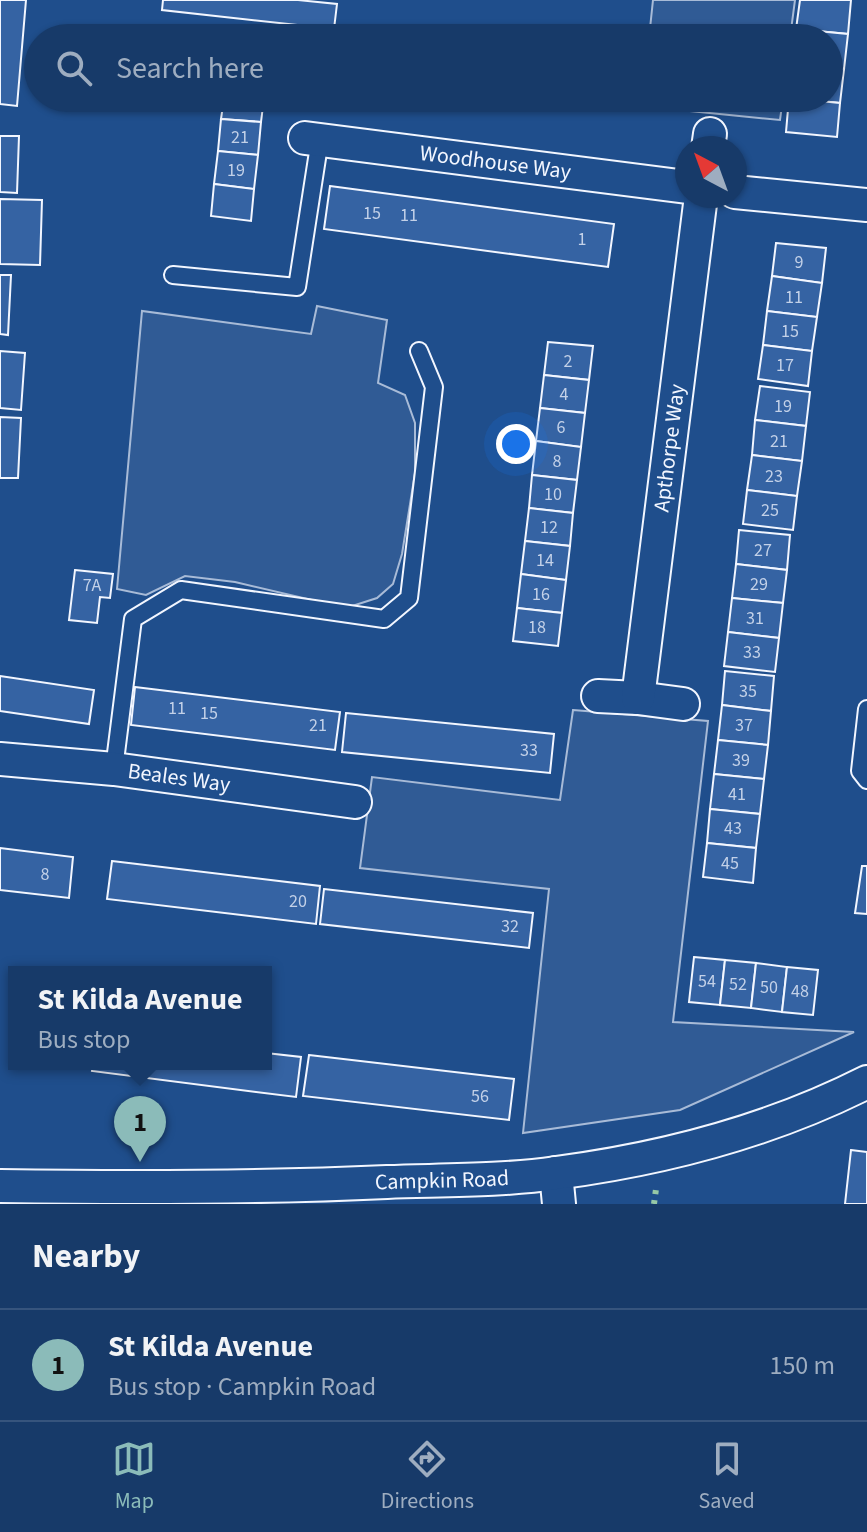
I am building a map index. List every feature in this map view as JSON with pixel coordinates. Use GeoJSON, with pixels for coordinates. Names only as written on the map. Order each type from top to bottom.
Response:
{"type":"FeatureCollection","features":[{"type":"Feature","properties":{"kind":"street","name":"Woodhouse Way"},"geometry":{"type":"LineString","coordinates":[[312,138],[675,185]]}},
{"type":"Feature","properties":{"kind":"street"},"geometry":{"type":"LineString","coordinates":[[747,193],[867,205]]}},
{"type":"Feature","properties":{"kind":"street","name":"Apthorpe Way"},"geometry":{"type":"LineString","coordinates":[[638,698],[699,208]]}},
{"type":"Feature","properties":{"kind":"street"},"geometry":{"type":"LineString","coordinates":[[598,696],[683,704]]}},
{"type":"Feature","properties":{"kind":"street","name":"Beales Way"},"geometry":{"type":"LineString","coordinates":[[0,759],[114,769],[355,802]]}},
{"type":"Feature","properties":{"kind":"street","name":"Campkin Road"},"geometry":{"type":"LineString","coordinates":[[0,1186],[558,1189],[649,1157],[775,1123],[867,1082]]}},
{"type":"Feature","properties":{"kind":"lane"},"geometry":{"type":"LineString","coordinates":[[173,275],[297,287],[312,138]]}},
{"type":"Feature","properties":{"kind":"lane"},"geometry":{"type":"LineString","coordinates":[[114,769],[133,619],[181,590],[384,619],[409,598],[434,387],[419,351]]}},
{"type":"Feature","properties":{"kind":"lane"},"geometry":{"type":"LineString","coordinates":[[867,709],[860,771],[867,780]]}},
{"type":"Feature","properties":{"kind":"shaded area"},"geometry":{"type":"Polygon","coordinates":[[[653,0],[795,0],[792,24],[650,24],[653,0]]]}},
{"type":"Feature","properties":{"kind":"shaded area"},"geometry":{"type":"Polygon","coordinates":[[[701,112],[781,112],[780,120],[701,112]]]}},
{"type":"Feature","properties":{"kind":"shaded area"},"geometry":{"type":"Polygon","coordinates":[[[317,306],[387,320],[378,383],[405,395],[415,423],[415,473],[402,554],[393,584],[377,598],[346,608],[235,582],[185,576],[146,595],[117,589],[142,311],[311,334],[317,306]]]}},
{"type":"Feature","properties":{"kind":"shaded area"},"geometry":{"type":"Polygon","coordinates":[[[573,710],[708,721],[673,1022],[854,1032],[680,1110],[523,1133],[549,889],[360,868],[372,777],[560,800],[573,710]]]}},
{"type":"Feature","properties":{"kind":"building"},"geometry":{"type":"Polygon","coordinates":[[[0,0],[26,0],[17,106],[0,104],[0,0]]]}},
{"type":"Feature","properties":{"kind":"building"},"geometry":{"type":"Polygon","coordinates":[[[163,0],[298,0],[337,4],[335,24],[289,24],[162,10],[163,0]]]}},
{"type":"Feature","properties":{"kind":"building"},"geometry":{"type":"Polygon","coordinates":[[[800,0],[851,0],[848,34],[843,34],[843,24],[797,24],[800,0]]]}},
{"type":"Feature","properties":{"kind":"building"},"geometry":{"type":"Polygon","coordinates":[[[843,34],[848,34],[843,69],[843,34]]]}},
{"type":"Feature","properties":{"kind":"building"},"geometry":{"type":"Polygon","coordinates":[[[222,112],[262,112],[261,122],[221,119],[222,112]]]}},
{"type":"Feature","properties":{"kind":"building"},"geometry":{"type":"Polygon","coordinates":[[[788,112],[839,112],[837,137],[786,132],[788,112]]]}},
{"type":"Feature","properties":{"kind":"building"},"geometry":{"type":"Polygon","coordinates":[[[221,119],[261,122],[258,155],[218,151],[221,119]]]}},
{"type":"Feature","properties":{"kind":"building"},"geometry":{"type":"Polygon","coordinates":[[[0,136],[19,136],[17,193],[0,192],[0,136]]]}},
{"type":"Feature","properties":{"kind":"building"},"geometry":{"type":"Polygon","coordinates":[[[218,151],[258,155],[254,189],[214,184],[218,151]]]}},
{"type":"Feature","properties":{"kind":"building"},"geometry":{"type":"Polygon","coordinates":[[[214,184],[254,189],[251,221],[211,216],[214,184]]]}},
{"type":"Feature","properties":{"kind":"building"},"geometry":{"type":"Polygon","coordinates":[[[330,186],[614,224],[608,267],[324,229],[330,186]]]}},
{"type":"Feature","properties":{"kind":"building"},"geometry":{"type":"Polygon","coordinates":[[[0,199],[42,200],[40,265],[0,264],[0,199]]]}},
{"type":"Feature","properties":{"kind":"building"},"geometry":{"type":"Polygon","coordinates":[[[776,243],[826,248],[822,283],[772,276],[776,243]]]}},
{"type":"Feature","properties":{"kind":"building"},"geometry":{"type":"Polygon","coordinates":[[[0,275],[11,275],[8,335],[0,334],[0,275]]]}},
{"type":"Feature","properties":{"kind":"building"},"geometry":{"type":"Polygon","coordinates":[[[772,276],[822,283],[817,317],[767,311],[772,276]]]}},
{"type":"Feature","properties":{"kind":"building"},"geometry":{"type":"Polygon","coordinates":[[[767,311],[817,317],[812,351],[763,345],[767,311]]]}},
{"type":"Feature","properties":{"kind":"building"},"geometry":{"type":"Polygon","coordinates":[[[548,342],[593,346],[589,380],[544,375],[548,342]]]}},
{"type":"Feature","properties":{"kind":"building"},"geometry":{"type":"Polygon","coordinates":[[[763,345],[812,351],[808,386],[758,379],[763,345]]]}},
{"type":"Feature","properties":{"kind":"building"},"geometry":{"type":"Polygon","coordinates":[[[0,351],[25,353],[21,410],[0,408],[0,351]]]}},
{"type":"Feature","properties":{"kind":"building"},"geometry":{"type":"Polygon","coordinates":[[[544,375],[589,380],[585,413],[540,408],[544,375]]]}},
{"type":"Feature","properties":{"kind":"building"},"geometry":{"type":"Polygon","coordinates":[[[760,386],[810,392],[806,426],[755,420],[760,386]]]}},
{"type":"Feature","properties":{"kind":"building"},"geometry":{"type":"Polygon","coordinates":[[[540,408],[585,413],[581,447],[536,441],[540,408]]]}},
{"type":"Feature","properties":{"kind":"building"},"geometry":{"type":"Polygon","coordinates":[[[0,417],[21,418],[18,478],[0,478],[0,417]]]}},
{"type":"Feature","properties":{"kind":"building"},"geometry":{"type":"Polygon","coordinates":[[[755,420],[806,426],[802,461],[752,455],[755,420]]]}},
{"type":"Feature","properties":{"kind":"building"},"geometry":{"type":"Polygon","coordinates":[[[536,441],[581,447],[577,480],[532,475],[536,441]]]}},
{"type":"Feature","properties":{"kind":"building"},"geometry":{"type":"Polygon","coordinates":[[[752,455],[802,461],[797,496],[747,490],[752,455]]]}},
{"type":"Feature","properties":{"kind":"building"},"geometry":{"type":"Polygon","coordinates":[[[532,475],[577,480],[573,513],[529,508],[532,475]]]}},
{"type":"Feature","properties":{"kind":"building"},"geometry":{"type":"Polygon","coordinates":[[[747,490],[797,496],[793,530],[743,524],[747,490]]]}},
{"type":"Feature","properties":{"kind":"building"},"geometry":{"type":"Polygon","coordinates":[[[529,508],[573,513],[570,546],[525,541],[529,508]]]}},
{"type":"Feature","properties":{"kind":"building"},"geometry":{"type":"Polygon","coordinates":[[[739,530],[790,535],[787,570],[736,564],[739,530]]]}},
{"type":"Feature","properties":{"kind":"building"},"geometry":{"type":"Polygon","coordinates":[[[525,541],[570,546],[566,580],[521,574],[525,541]]]}},
{"type":"Feature","properties":{"kind":"building"},"geometry":{"type":"Polygon","coordinates":[[[736,564],[787,570],[783,603],[732,598],[736,564]]]}},
{"type":"Feature","properties":{"kind":"building"},"geometry":{"type":"Polygon","coordinates":[[[75,570],[113,574],[110,598],[100,597],[97,623],[69,620],[75,570]]]}},
{"type":"Feature","properties":{"kind":"building"},"geometry":{"type":"Polygon","coordinates":[[[521,574],[566,580],[562,613],[517,608],[521,574]]]}},
{"type":"Feature","properties":{"kind":"building"},"geometry":{"type":"Polygon","coordinates":[[[732,598],[783,603],[779,638],[728,632],[732,598]]]}},
{"type":"Feature","properties":{"kind":"building"},"geometry":{"type":"Polygon","coordinates":[[[517,608],[562,613],[558,646],[513,641],[517,608]]]}},
{"type":"Feature","properties":{"kind":"building"},"geometry":{"type":"Polygon","coordinates":[[[728,632],[779,638],[775,672],[724,666],[728,632]]]}},
{"type":"Feature","properties":{"kind":"building"},"geometry":{"type":"Polygon","coordinates":[[[725,671],[774,676],[771,711],[722,705],[725,671]]]}},
{"type":"Feature","properties":{"kind":"building"},"geometry":{"type":"Polygon","coordinates":[[[0,676],[94,690],[89,724],[0,711],[0,676]]]}},
{"type":"Feature","properties":{"kind":"building"},"geometry":{"type":"Polygon","coordinates":[[[135,687],[340,712],[335,750],[131,725],[135,687]]]}},
{"type":"Feature","properties":{"kind":"building"},"geometry":{"type":"Polygon","coordinates":[[[722,705],[771,711],[768,745],[718,740],[722,705]]]}},
{"type":"Feature","properties":{"kind":"building"},"geometry":{"type":"Polygon","coordinates":[[[346,713],[554,734],[550,773],[342,752],[346,713]]]}},
{"type":"Feature","properties":{"kind":"building"},"geometry":{"type":"Polygon","coordinates":[[[718,740],[768,745],[764,779],[714,774],[718,740]]]}},
{"type":"Feature","properties":{"kind":"building"},"geometry":{"type":"Polygon","coordinates":[[[714,774],[764,779],[760,814],[710,809],[714,774]]]}},
{"type":"Feature","properties":{"kind":"building"},"geometry":{"type":"Polygon","coordinates":[[[710,809],[760,814],[756,848],[707,843],[710,809]]]}},
{"type":"Feature","properties":{"kind":"building"},"geometry":{"type":"Polygon","coordinates":[[[707,843],[756,848],[753,883],[703,877],[707,843]]]}},
{"type":"Feature","properties":{"kind":"building"},"geometry":{"type":"Polygon","coordinates":[[[0,848],[73,857],[69,898],[0,890],[0,848]]]}},
{"type":"Feature","properties":{"kind":"building"},"geometry":{"type":"Polygon","coordinates":[[[112,861],[320,886],[316,924],[107,899],[112,861]]]}},
{"type":"Feature","properties":{"kind":"building"},"geometry":{"type":"Polygon","coordinates":[[[862,866],[867,866],[867,914],[855,913],[862,866]]]}},
{"type":"Feature","properties":{"kind":"building"},"geometry":{"type":"Polygon","coordinates":[[[324,889],[533,913],[529,948],[320,924],[324,889]]]}},
{"type":"Feature","properties":{"kind":"building"},"geometry":{"type":"Polygon","coordinates":[[[694,957],[725,960],[720,1005],[689,1002],[694,957]]]}},
{"type":"Feature","properties":{"kind":"building"},"geometry":{"type":"Polygon","coordinates":[[[725,960],[756,963],[751,1008],[720,1005],[725,960]]]}},
{"type":"Feature","properties":{"kind":"building"},"geometry":{"type":"Polygon","coordinates":[[[756,963],[787,967],[782,1012],[751,1008],[756,963]]]}},
{"type":"Feature","properties":{"kind":"building"},"geometry":{"type":"Polygon","coordinates":[[[787,967],[818,970],[813,1015],[782,1012],[787,967]]]}},
{"type":"Feature","properties":{"kind":"building"},"geometry":{"type":"Polygon","coordinates":[[[272,1054],[301,1057],[296,1097],[92,1071],[272,1070],[272,1054]]]}},
{"type":"Feature","properties":{"kind":"building"},"geometry":{"type":"Polygon","coordinates":[[[309,1055],[514,1079],[509,1120],[303,1096],[309,1055]]]}},
{"type":"Feature","properties":{"kind":"building"},"geometry":{"type":"Polygon","coordinates":[[[851,1150],[867,1152],[867,1204],[845,1204],[851,1150]]]}},
{"type":"Feature","properties":{"kind":"hedge"},"geometry":{"type":"LineString","coordinates":[[654,1204],[656,1189]]}},
{"type":"Feature","properties":{"kind":"place","name":"St Kilda Avenue"},"geometry":{"type":"Point","coordinates":[140,1162]}}]}
